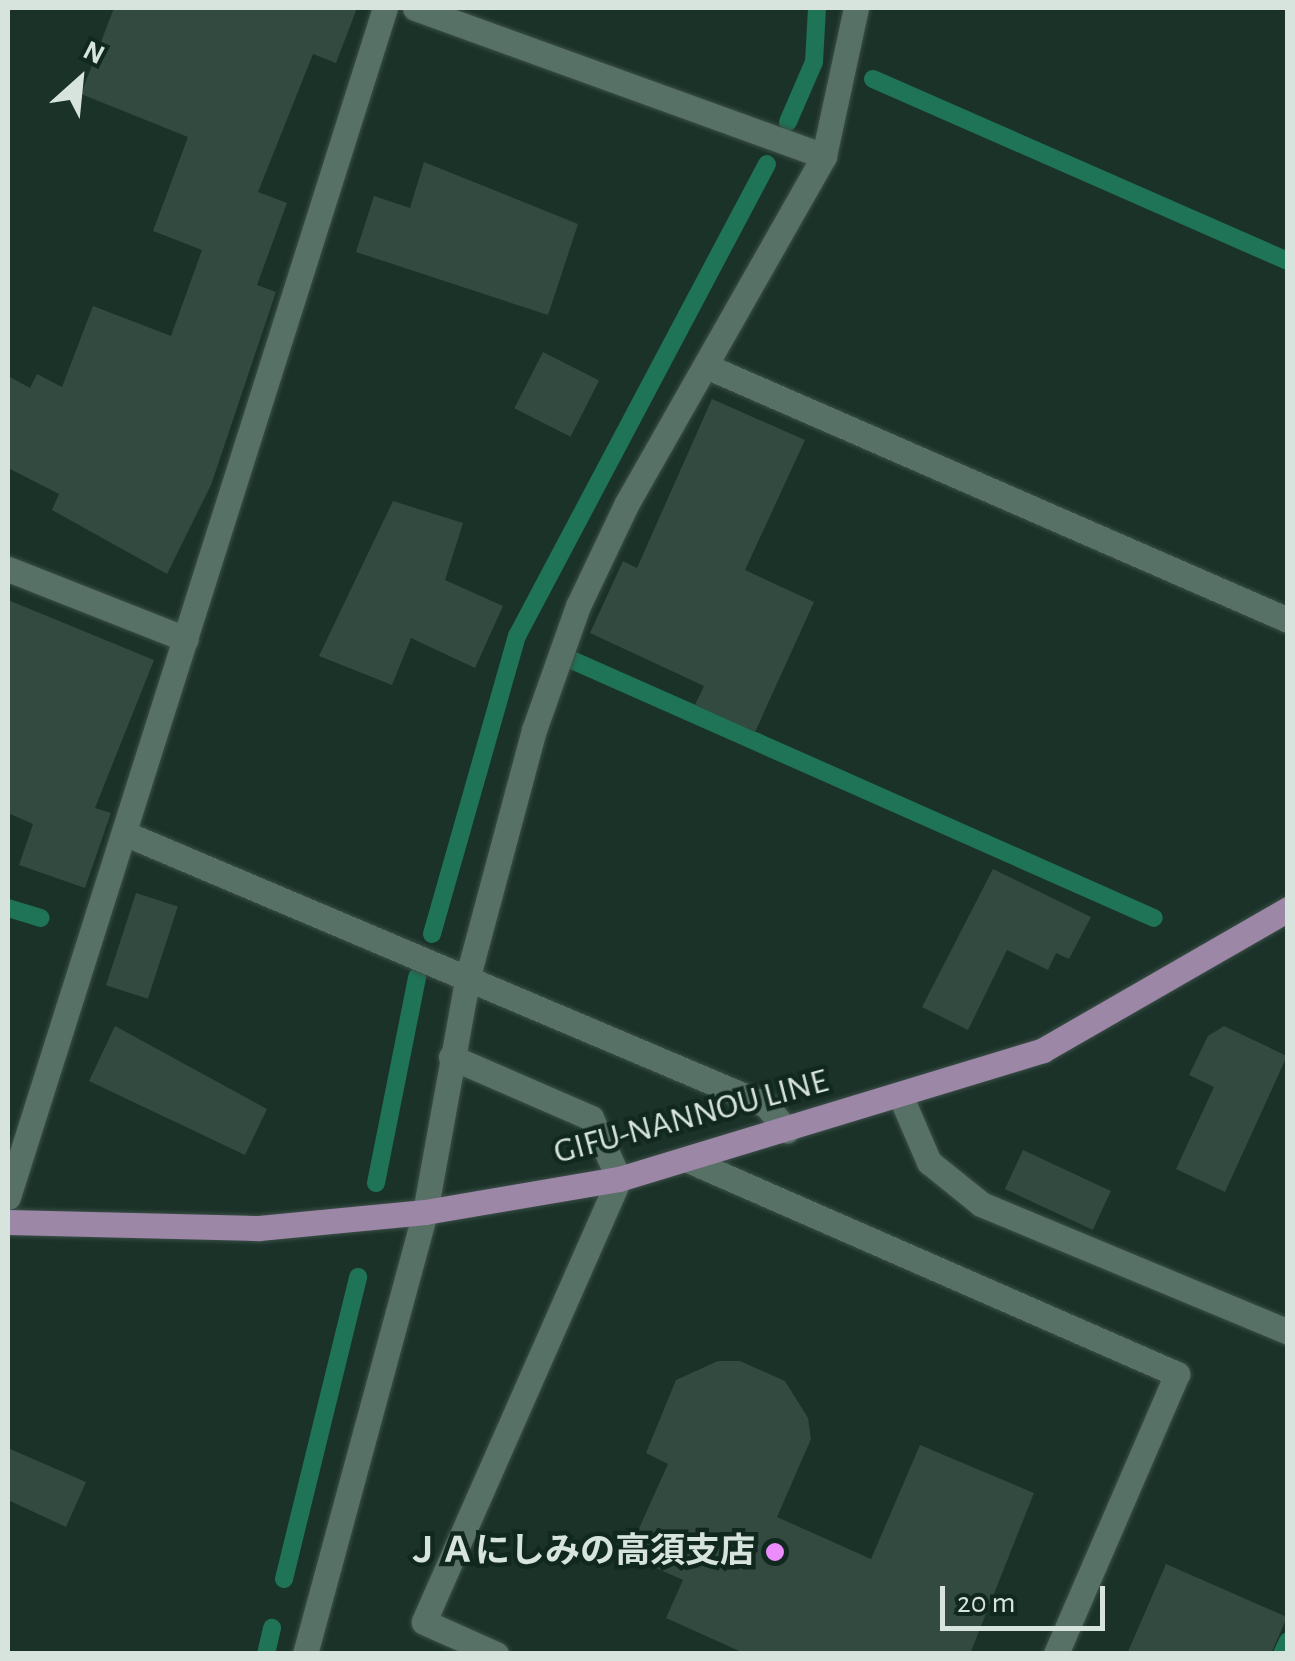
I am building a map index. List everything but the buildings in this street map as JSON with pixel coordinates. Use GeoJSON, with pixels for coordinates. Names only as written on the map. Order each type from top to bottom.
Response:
{"type":"FeatureCollection","features":[{"type":"Feature","properties":{"kind":"main road","name":"GIFU-NANNOU LINE"},"geometry":{"type":"LineString","coordinates":[[8,1222],[260,1228],[426,1212],[618,1179],[787,1131],[1044,1050],[1288,909]]}},
{"type":"Feature","properties":{"kind":"street"},"geometry":{"type":"LineString","coordinates":[[8,1196],[18,1128],[124,833],[386,8]]}},
{"type":"Feature","properties":{"kind":"street"},"geometry":{"type":"LineString","coordinates":[[415,8],[824,156]]}},
{"type":"Feature","properties":{"kind":"street"},"geometry":{"type":"LineString","coordinates":[[305,1654],[426,1212],[468,976],[534,730],[578,606],[824,156],[856,8]]}},
{"type":"Feature","properties":{"kind":"street"},"geometry":{"type":"LineString","coordinates":[[706,366],[1288,620]]}},
{"type":"Feature","properties":{"kind":"street"},"geometry":{"type":"LineString","coordinates":[[8,570],[186,638]]}},
{"type":"Feature","properties":{"kind":"street"},"geometry":{"type":"LineString","coordinates":[[124,833],[766,1105],[787,1131]]}},
{"type":"Feature","properties":{"kind":"street"},"geometry":{"type":"LineString","coordinates":[[451,1057],[591,1118],[618,1179],[424,1622],[496,1654]]}},
{"type":"Feature","properties":{"kind":"street"},"geometry":{"type":"LineString","coordinates":[[900,1094],[929,1162],[982,1204],[1288,1332]]}},
{"type":"Feature","properties":{"kind":"street"},"geometry":{"type":"LineString","coordinates":[[688,1160],[1177,1374],[1056,1654]]}},
{"type":"Feature","properties":{"kind":"waterway"},"geometry":{"type":"LineString","coordinates":[[788,122],[814,62],[817,8]]}},
{"type":"Feature","properties":{"kind":"waterway"},"geometry":{"type":"LineString","coordinates":[[873,79],[1288,261]]}},
{"type":"Feature","properties":{"kind":"waterway"},"geometry":{"type":"LineString","coordinates":[[432,934],[517,636],[767,164]]}},
{"type":"Feature","properties":{"kind":"waterway"},"geometry":{"type":"LineString","coordinates":[[574,661],[1154,918]]}},
{"type":"Feature","properties":{"kind":"waterway"},"geometry":{"type":"LineString","coordinates":[[8,908],[41,918]]}},
{"type":"Feature","properties":{"kind":"waterway"},"geometry":{"type":"LineString","coordinates":[[376,1183],[417,977]]}},
{"type":"Feature","properties":{"kind":"waterway"},"geometry":{"type":"LineString","coordinates":[[284,1579],[358,1277]]}},
{"type":"Feature","properties":{"kind":"waterway"},"geometry":{"type":"LineString","coordinates":[[266,1654],[272,1628]]}},
{"type":"Feature","properties":{"kind":"waterway"},"geometry":{"type":"LineString","coordinates":[[1282,1654],[1288,1641]]}},
{"type":"Feature","properties":{"kind":"place","name":"ＪＡにしみの高須支店"},"geometry":{"type":"Point","coordinates":[775,1552]}}]}
